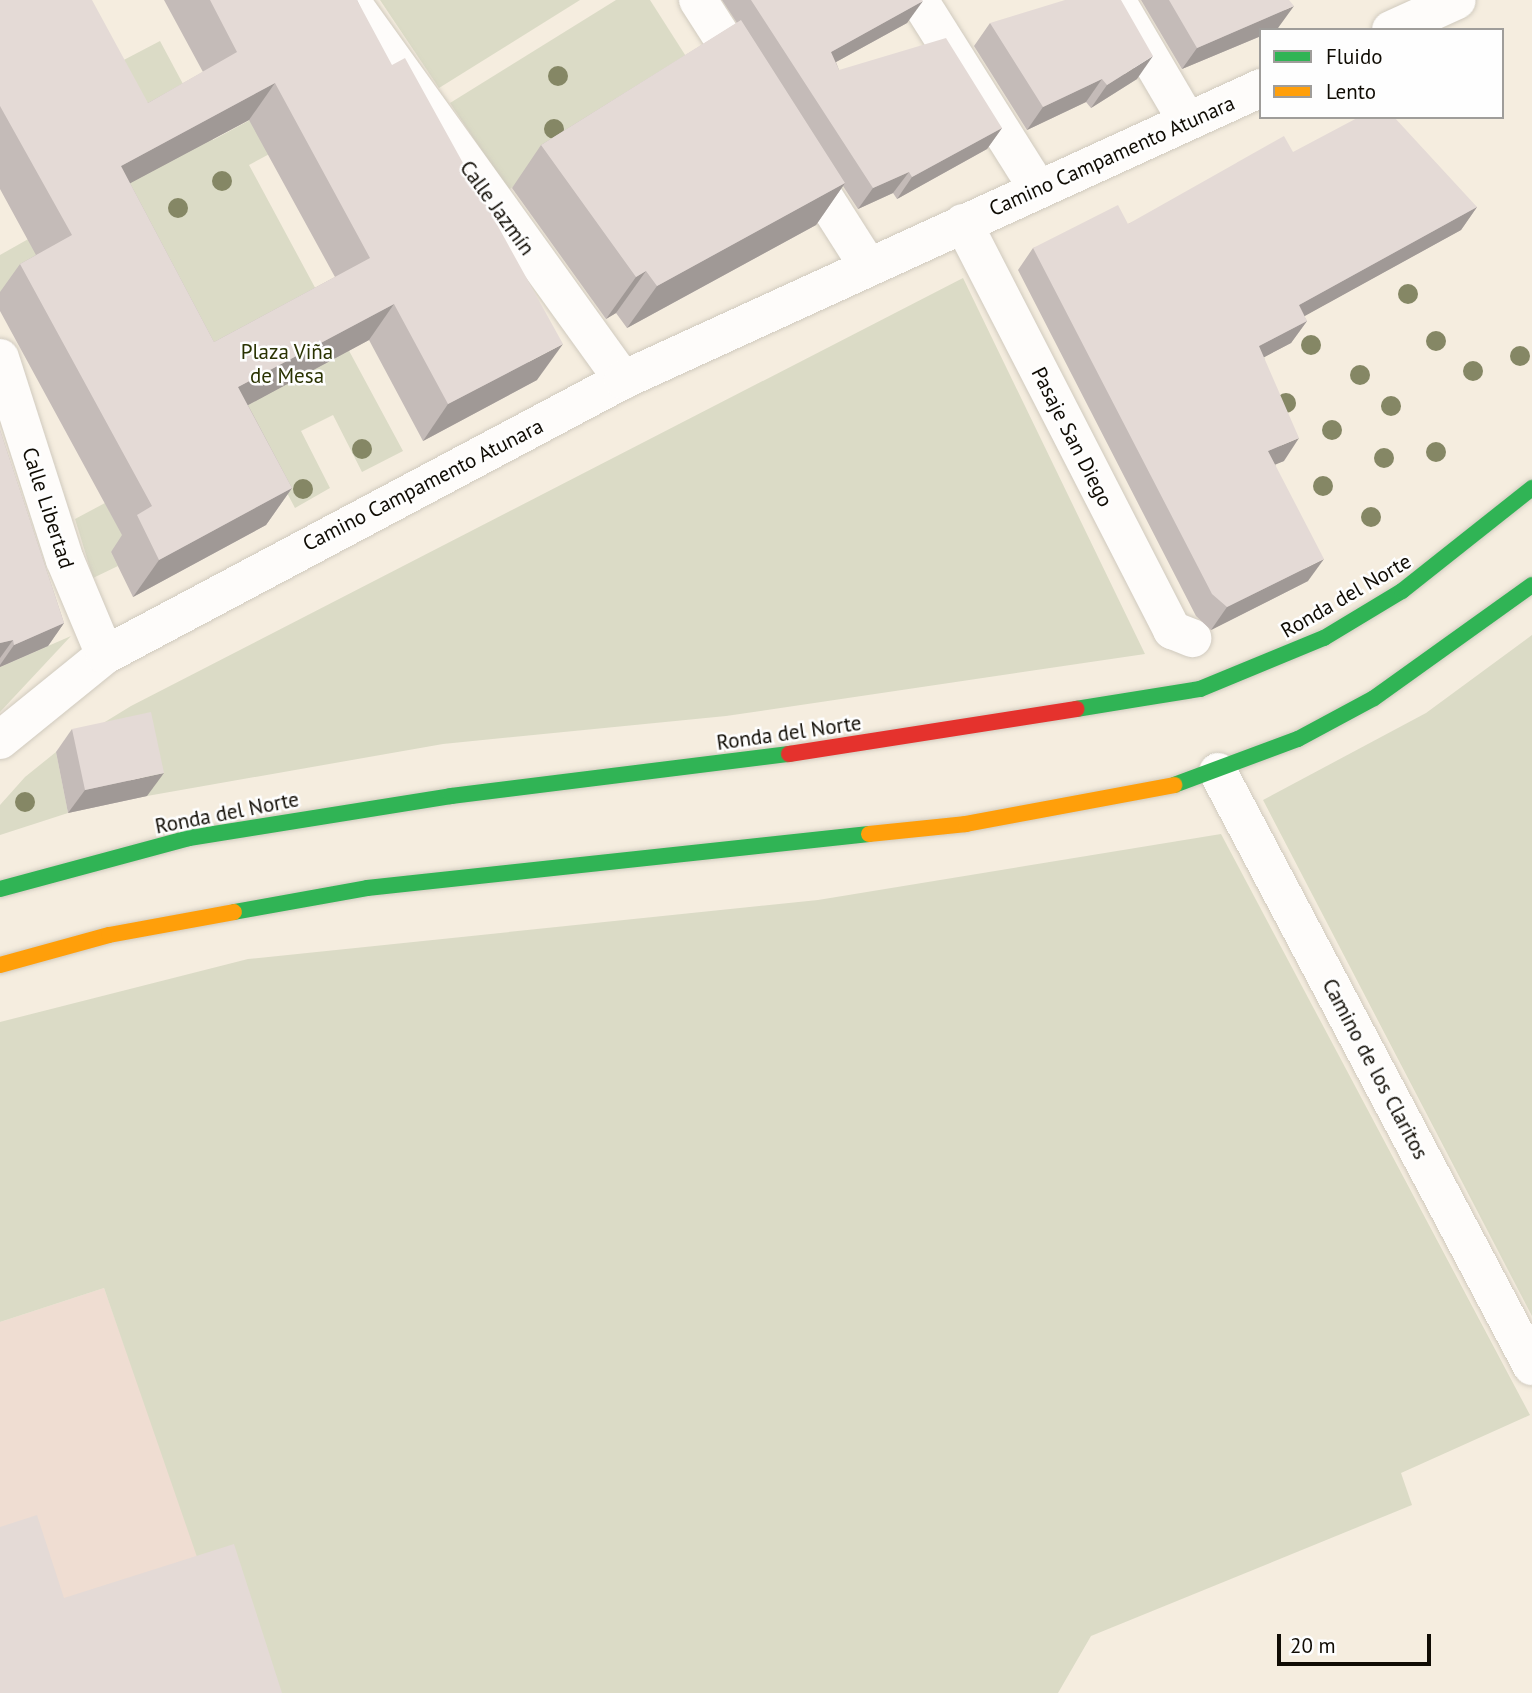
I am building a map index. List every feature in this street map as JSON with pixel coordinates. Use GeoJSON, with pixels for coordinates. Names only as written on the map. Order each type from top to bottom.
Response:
{"type":"FeatureCollection","features":[{"type":"Feature","properties":{"kind":"main road","name":"Ronda del Norte"},"geometry":{"type":"LineString","coordinates":[[0,890],[189,838],[451,796],[858,745],[1187,691],[1324,638],[1476,539],[1532,488]]}},
{"type":"Feature","properties":{"kind":"main road"},"geometry":{"type":"LineString","coordinates":[[0,965],[109,935],[367,888],[966,824],[1093,805],[1218,772],[1374,698],[1532,585]]}},
{"type":"Feature","properties":{"kind":"street","name":"Calle Jazmín"},"geometry":{"type":"LineString","coordinates":[[350,0],[623,380]]}},
{"type":"Feature","properties":{"kind":"street"},"geometry":{"type":"LineString","coordinates":[[698,0],[868,267]]}},
{"type":"Feature","properties":{"kind":"street"},"geometry":{"type":"LineString","coordinates":[[919,0],[1038,189]]}},
{"type":"Feature","properties":{"kind":"street"},"geometry":{"type":"LineString","coordinates":[[1116,0],[1188,121]]}},
{"type":"Feature","properties":{"kind":"street"},"geometry":{"type":"LineString","coordinates":[[1395,28],[1457,0]]}},
{"type":"Feature","properties":{"kind":"street","name":"Camino Campamento Atunara"},"geometry":{"type":"LineString","coordinates":[[0,740],[41,700],[105,655],[623,380],[1259,89]]}},
{"type":"Feature","properties":{"kind":"street","name":"Pasaje San Diego"},"geometry":{"type":"LineString","coordinates":[[962,223],[1188,640],[1187,691]]}},
{"type":"Feature","properties":{"kind":"street","name":"Calle Libertad"},"geometry":{"type":"LineString","coordinates":[[0,359],[65,560],[105,655]]}},
{"type":"Feature","properties":{"kind":"street","name":"Camino de los Claritos"},"geometry":{"type":"LineString","coordinates":[[1218,772],[1532,1366]]}},
{"type":"Feature","properties":{"kind":"shaded area"},"geometry":{"type":"Polygon","coordinates":[[[104,1288],[208,1581],[0,1693],[0,1322],[104,1288]]]}},
{"type":"Feature","properties":{"kind":"green space"},"geometry":{"type":"Polygon","coordinates":[[[380,0],[580,0],[439,88],[380,0]]]}},
{"type":"Feature","properties":{"kind":"green space"},"geometry":{"type":"Polygon","coordinates":[[[616,0],[650,0],[696,72],[508,190],[450,103],[616,0]]]}},
{"type":"Feature","properties":{"kind":"green space","name":"Plaza Viña de Mesa"},"geometry":{"type":"Polygon","coordinates":[[[160,41],[213,140],[363,59],[383,93],[249,165],[403,451],[362,472],[333,415],[301,431],[330,488],[295,508],[142,220],[0,297],[0,255],[85,207],[118,63],[160,41]]]}},
{"type":"Feature","properties":{"kind":"green space"},"geometry":{"type":"Polygon","coordinates":[[[963,278],[1145,654],[726,716],[443,744],[147,796],[134,736],[56,752],[131,706],[963,278]]]}},
{"type":"Feature","properties":{"kind":"green space"},"geometry":{"type":"Polygon","coordinates":[[[105,503],[127,543],[111,552],[118,566],[93,578],[75,519],[105,503]]]}},
{"type":"Feature","properties":{"kind":"green space"},"geometry":{"type":"Polygon","coordinates":[[[1532,635],[1532,1316],[1263,800],[1426,713],[1532,635]]]}},
{"type":"Feature","properties":{"kind":"green space"},"geometry":{"type":"Polygon","coordinates":[[[71,636],[0,712],[0,667],[71,636]]]}},
{"type":"Feature","properties":{"kind":"green space"},"geometry":{"type":"Polygon","coordinates":[[[56,752],[68,813],[0,835],[0,805],[25,777],[56,752]]]}},
{"type":"Feature","properties":{"kind":"green space"},"geometry":{"type":"Polygon","coordinates":[[[1221,834],[1530,1415],[1401,1473],[1412,1505],[1091,1636],[1058,1693],[244,1693],[104,1288],[0,1322],[0,1022],[248,959],[818,900],[1221,834]]]}},
{"type":"Feature","properties":{"kind":"building"},"geometry":{"type":"Polygon","coordinates":[[[0,0],[92,0],[148,103],[237,52],[210,0],[357,0],[392,65],[405,58],[563,344],[448,404],[394,304],[238,387],[292,488],[159,560],[137,515],[152,506],[20,264],[72,235],[0,106],[0,0]],[[275,83],[121,166],[214,342],[370,258],[275,83]]]}},
{"type":"Feature","properties":{"kind":"building"},"geometry":{"type":"Polygon","coordinates":[[[751,0],[922,0],[831,52],[839,70],[946,38],[1002,128],[912,177],[909,172],[873,188],[751,0]]]}},
{"type":"Feature","properties":{"kind":"building"},"geometry":{"type":"Polygon","coordinates":[[[1065,0],[1121,0],[1153,56],[1107,85],[1102,79],[1043,107],[990,23],[1065,0]]]}},
{"type":"Feature","properties":{"kind":"building"},"geometry":{"type":"Polygon","coordinates":[[[1169,0],[1289,0],[1294,6],[1197,48],[1169,0]]]}},
{"type":"Feature","properties":{"kind":"building"},"geometry":{"type":"Polygon","coordinates":[[[741,20],[845,183],[657,286],[646,271],[636,277],[541,145],[741,20]]]}},
{"type":"Feature","properties":{"kind":"building"},"geometry":{"type":"Polygon","coordinates":[[[1355,119],[1396,119],[1477,207],[1299,305],[1307,321],[1259,346],[1299,438],[1268,451],[1324,559],[1227,607],[1212,594],[1033,248],[1118,205],[1128,224],[1284,136],[1293,152],[1355,119]]]}},
{"type":"Feature","properties":{"kind":"building"},"geometry":{"type":"Polygon","coordinates":[[[0,430],[64,623],[14,645],[13,640],[0,643],[0,430]]]}},
{"type":"Feature","properties":{"kind":"building"},"geometry":{"type":"Polygon","coordinates":[[[151,712],[164,773],[85,790],[72,729],[151,712]]]}},
{"type":"Feature","properties":{"kind":"building"},"geometry":{"type":"Polygon","coordinates":[[[37,1515],[64,1598],[234,1544],[282,1693],[0,1693],[0,1527],[37,1515]]]}},
{"type":"Feature","properties":{"kind":"traffic: fast"},"geometry":{"type":"LineString","coordinates":[[1076,709],[1200,689],[1324,638],[1402,591],[1532,488]]}},
{"type":"Feature","properties":{"kind":"traffic: fast"},"geometry":{"type":"LineString","coordinates":[[1174,785],[1298,739],[1374,698],[1532,585]]}},
{"type":"Feature","properties":{"kind":"traffic: fast"},"geometry":{"type":"LineString","coordinates":[[0,889],[189,838],[451,796],[789,754]]}},
{"type":"Feature","properties":{"kind":"traffic: fast"},"geometry":{"type":"LineString","coordinates":[[234,912],[367,888],[869,834]]}},
{"type":"Feature","properties":{"kind":"traffic: slow"},"geometry":{"type":"LineString","coordinates":[[869,834],[966,824],[1174,785]]}},
{"type":"Feature","properties":{"kind":"traffic: slow"},"geometry":{"type":"LineString","coordinates":[[0,965],[109,935],[234,912]]}},
{"type":"Feature","properties":{"kind":"traffic: jam"},"geometry":{"type":"LineString","coordinates":[[789,754],[1076,709]]}}]}
